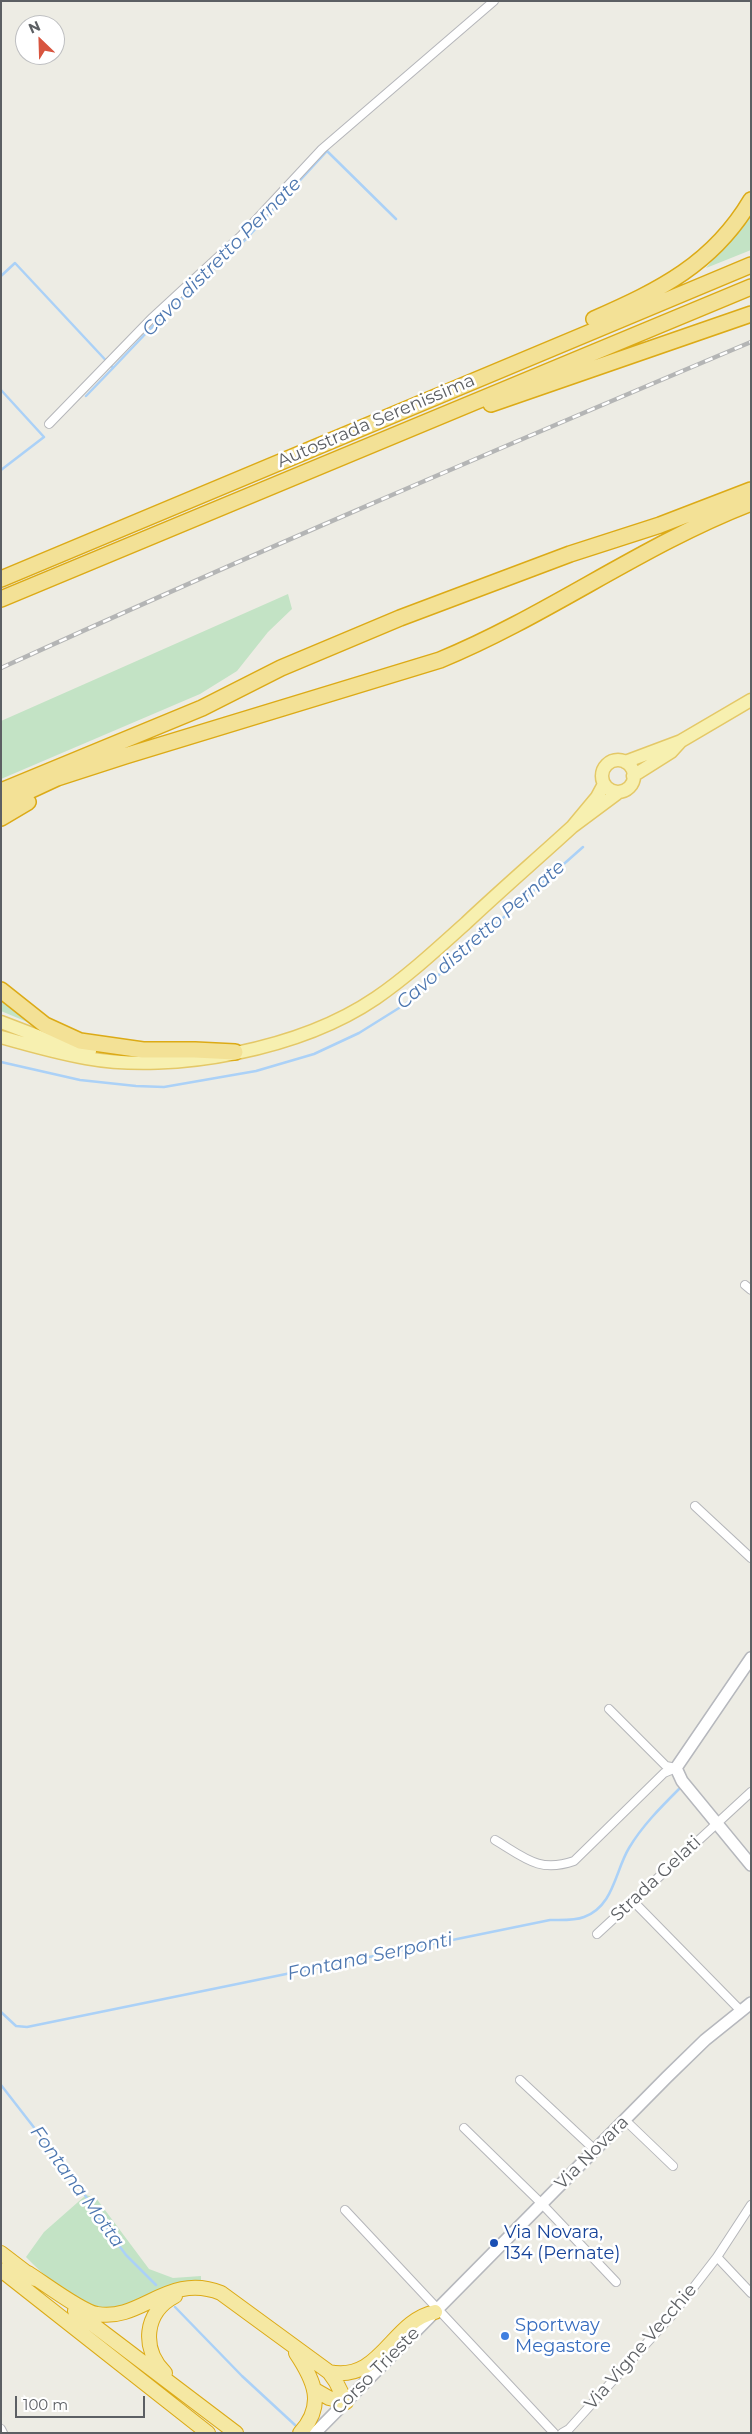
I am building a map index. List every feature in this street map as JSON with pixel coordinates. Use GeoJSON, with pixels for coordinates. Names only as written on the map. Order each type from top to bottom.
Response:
{"type":"FeatureCollection","features":[{"type":"Feature","properties":{"kind":"highway"},"geometry":{"type":"LineString","coordinates":[[476,380],[524,350],[638,300],[679,277],[712,250],[725,236],[751,200]]}},
{"type":"Feature","properties":{"kind":"highway","name":"Autostrada Serenissima"},"geometry":{"type":"LineString","coordinates":[[1,578],[751,265]]}},
{"type":"Feature","properties":{"kind":"highway","name":"Autostrada Serenissima"},"geometry":{"type":"LineString","coordinates":[[1,599],[751,287]]}},
{"type":"Feature","properties":{"kind":"highway"},"geometry":{"type":"LineString","coordinates":[[441,416],[496,403],[751,314]]}},
{"type":"Feature","properties":{"kind":"highway"},"geometry":{"type":"LineString","coordinates":[[1,792],[202,708],[281,668],[392,622],[570,554],[660,525],[751,490]]}},
{"type":"Feature","properties":{"kind":"highway"},"geometry":{"type":"LineString","coordinates":[[1,804],[57,778],[445,658],[488,639],[701,525],[751,503]]}},
{"type":"Feature","properties":{"kind":"highway"},"geometry":{"type":"LineString","coordinates":[[1,818],[54,789],[125,756]]}},
{"type":"Feature","properties":{"kind":"highway"},"geometry":{"type":"LineString","coordinates":[[1,990],[45,1024],[80,1041],[143,1050],[235,1052]]}},
{"type":"Feature","properties":{"kind":"highway"},"geometry":{"type":"LineString","coordinates":[[1,2253],[125,2350],[236,2433]]}},
{"type":"Feature","properties":{"kind":"highway"},"geometry":{"type":"LineString","coordinates":[[1,2270],[208,2433]]}},
{"type":"Feature","properties":{"kind":"highway"},"geometry":{"type":"LineString","coordinates":[[28,2273],[82,2310],[102,2315],[126,2310],[179,2289],[201,2287],[221,2293],[328,2372],[336,2382],[346,2402]]}},
{"type":"Feature","properties":{"kind":"highway"},"geometry":{"type":"LineString","coordinates":[[192,2287],[171,2298],[156,2312],[149,2332],[150,2349],[154,2360],[164,2372],[194,2395],[225,2424]]}},
{"type":"Feature","properties":{"kind":"highway"},"geometry":{"type":"LineString","coordinates":[[328,2372],[344,2374],[361,2370],[405,2329],[427,2314],[437,2311]]}},
{"type":"Feature","properties":{"kind":"highway"},"geometry":{"type":"LineString","coordinates":[[293,2348],[304,2362],[315,2390],[311,2416],[300,2433]]}},
{"type":"Feature","properties":{"kind":"highway"},"geometry":{"type":"LineString","coordinates":[[315,2390],[329,2398],[346,2402]]}},
{"type":"Feature","properties":{"kind":"main road"},"geometry":{"type":"LineString","coordinates":[[619,792],[610,790],[604,784],[602,776],[606,765],[614,761],[625,762],[681,742],[751,700]]}},
{"type":"Feature","properties":{"kind":"main road"},"geometry":{"type":"LineString","coordinates":[[1,1038],[87,1059],[134,1063],[172,1063],[288,1040],[314,1029],[358,1009],[398,982],[572,826],[627,788],[633,776],[671,752],[681,742]]}},
{"type":"Feature","properties":{"kind":"main road"},"geometry":{"type":"LineString","coordinates":[[625,762],[631,768],[633,776]]}},
{"type":"Feature","properties":{"kind":"main road"},"geometry":{"type":"LineString","coordinates":[[572,826],[597,797],[604,784]]}},
{"type":"Feature","properties":{"kind":"main road"},"geometry":{"type":"LineString","coordinates":[[1,1022],[48,1040],[94,1052],[122,1056],[176,1058],[235,1052]]}},
{"type":"Feature","properties":{"kind":"main road"},"geometry":{"type":"LineString","coordinates":[[751,1658],[676,1768],[682,1781],[751,1865]]}},
{"type":"Feature","properties":{"kind":"main road","name":"Via Novara"},"geometry":{"type":"LineString","coordinates":[[437,2311],[594,2150],[705,2040],[751,2003]]}},
{"type":"Feature","properties":{"kind":"main road","name":"Corso Trieste"},"geometry":{"type":"LineString","coordinates":[[315,2433],[437,2311]]}},
{"type":"Feature","properties":{"kind":"street"},"geometry":{"type":"LineString","coordinates":[[49,424],[152,319],[241,236],[322,150],[494,1]]}},
{"type":"Feature","properties":{"kind":"street"},"geometry":{"type":"LineString","coordinates":[[695,1506],[751,1558]]}},
{"type":"Feature","properties":{"kind":"street"},"geometry":{"type":"LineString","coordinates":[[609,1709],[666,1766],[676,1768]]}},
{"type":"Feature","properties":{"kind":"street"},"geometry":{"type":"LineString","coordinates":[[495,1840],[539,1864],[557,1867],[574,1861],[664,1773],[676,1768]]}},
{"type":"Feature","properties":{"kind":"street","name":"Strada Gelati"},"geometry":{"type":"LineString","coordinates":[[597,1934],[751,1792]]}},
{"type":"Feature","properties":{"kind":"street"},"geometry":{"type":"LineString","coordinates":[[632,1901],[740,2010]]}},
{"type":"Feature","properties":{"kind":"street"},"geometry":{"type":"LineString","coordinates":[[520,2080],[594,2150]]}},
{"type":"Feature","properties":{"kind":"street"},"geometry":{"type":"LineString","coordinates":[[625,2120],[673,2166]]}},
{"type":"Feature","properties":{"kind":"street"},"geometry":{"type":"LineString","coordinates":[[464,2128],[542,2204],[616,2282]]}},
{"type":"Feature","properties":{"kind":"street","name":"Via Vigne Vecchie"},"geometry":{"type":"LineString","coordinates":[[562,2433],[569,2429],[673,2314],[717,2257],[751,2205]]}},
{"type":"Feature","properties":{"kind":"street"},"geometry":{"type":"LineString","coordinates":[[345,2210],[437,2311],[554,2433]]}},
{"type":"Feature","properties":{"kind":"street"},"geometry":{"type":"LineString","coordinates":[[717,2257],[751,2293]]}},
{"type":"Feature","properties":{"kind":"street"},"geometry":{"type":"LineString","coordinates":[[1,2429],[3,2433]]}},
{"type":"Feature","properties":{"kind":"green space"},"geometry":{"type":"Polygon","coordinates":[[[751,215],[751,250],[706,268],[751,215]]]}},
{"type":"Feature","properties":{"kind":"green space"},"geometry":{"type":"Polygon","coordinates":[[[288,594],[292,609],[268,632],[237,671],[200,694],[1,779],[1,721],[288,594]]]}},
{"type":"Feature","properties":{"kind":"green space"},"geometry":{"type":"Polygon","coordinates":[[[1,998],[44,1029],[1,1011],[1,998]]]}},
{"type":"Feature","properties":{"kind":"green space"},"geometry":{"type":"Polygon","coordinates":[[[86,2195],[96,2198],[149,2269],[173,2278],[201,2276],[201,2282],[145,2302],[113,2309],[99,2310],[89,2308],[64,2292],[26,2257],[44,2232],[86,2195]]]}},
{"type":"Feature","properties":{"kind":"waterway","name":"Cavo distretto Pernate"},"geometry":{"type":"LineString","coordinates":[[1,276],[15,263],[113,368],[149,330],[247,238],[327,151],[396,219]]}},
{"type":"Feature","properties":{"kind":"waterway","name":"Cavo distretto Pernate"},"geometry":{"type":"LineString","coordinates":[[86,396],[113,368]]}},
{"type":"Feature","properties":{"kind":"waterway","name":"Cavo distretto Pernate"},"geometry":{"type":"LineString","coordinates":[[1,390],[44,437],[1,470]]}},
{"type":"Feature","properties":{"kind":"waterway","name":"Cavo distretto Pernate"},"geometry":{"type":"LineString","coordinates":[[1,1062],[80,1080],[164,1087],[256,1071],[314,1054],[359,1033],[407,1003],[583,847]]}},
{"type":"Feature","properties":{"kind":"waterway","name":"Fontana Serponti"},"geometry":{"type":"LineString","coordinates":[[1,2012],[16,2026],[27,2027],[550,1920],[571,1920],[584,1917],[602,1905],[634,1840],[652,1817],[679,1789]]}},
{"type":"Feature","properties":{"kind":"waterway","name":"Fontana Motta"},"geometry":{"type":"LineString","coordinates":[[1,2085],[81,2188],[97,2216],[126,2255],[156,2285]]}},
{"type":"Feature","properties":{"kind":"waterway","name":"Fontana Motta"},"geometry":{"type":"LineString","coordinates":[[175,2307],[242,2376],[295,2425]]}},
{"type":"Feature","properties":{"kind":"railway"},"geometry":{"type":"LineString","coordinates":[[1,668],[375,502],[751,342]]}},
{"type":"Feature","properties":{"kind":"place","name":"Via Novara, 134 (Pernate)"},"geometry":{"type":"Point","coordinates":[494,2243]}},
{"type":"Feature","properties":{"kind":"place","name":"Sportway Megastore"},"geometry":{"type":"Point","coordinates":[505,2336]}}]}
